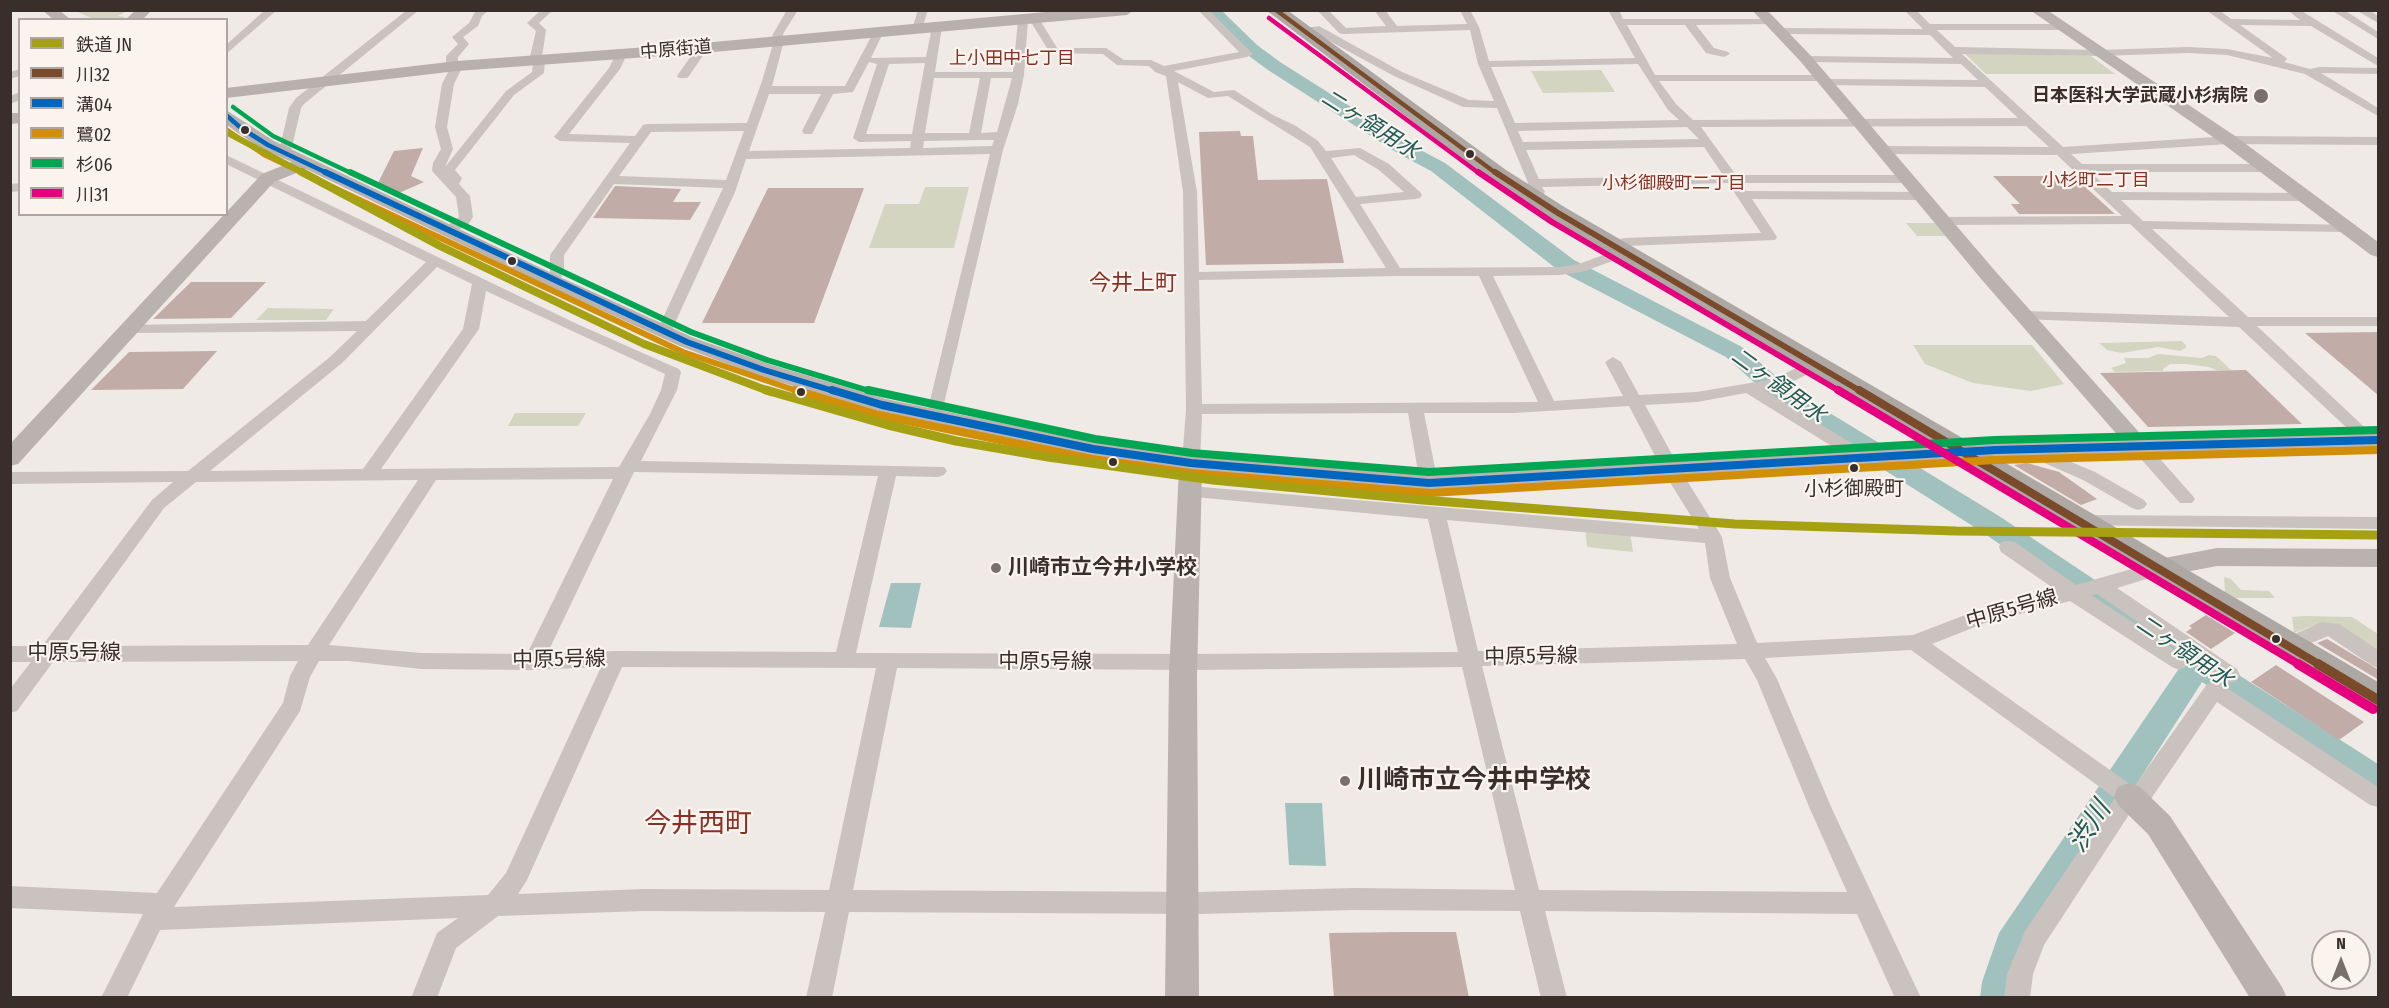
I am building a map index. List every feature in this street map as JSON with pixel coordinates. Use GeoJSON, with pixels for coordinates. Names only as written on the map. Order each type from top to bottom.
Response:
{"type":"FeatureCollection","features":[{"type":"Feature","properties":{"kind":"highway"},"geometry":{"type":"LineString","coordinates":[[1275,10],[1484,165],[1534,191],[1619,249],[2081,521],[2379,700]]}},
{"type":"Feature","properties":{"kind":"main road","name":"中原街道"},"geometry":{"type":"LineString","coordinates":[[228,93],[454,67],[777,42],[1127,10]]}},
{"type":"Feature","properties":{"kind":"street"},"geometry":{"type":"LineString","coordinates":[[228,49],[272,10]]}},
{"type":"Feature","properties":{"kind":"street"},"geometry":{"type":"LineString","coordinates":[[285,151],[295,108],[321,82],[360,55],[414,10]]}},
{"type":"Feature","properties":{"kind":"street"},"geometry":{"type":"LineString","coordinates":[[447,231],[463,222],[466,217],[463,196],[438,171],[439,163],[447,148],[441,127],[448,84],[454,67],[452,56],[464,44],[457,37],[474,24],[477,15],[490,10]]}},
{"type":"Feature","properties":{"kind":"street"},"geometry":{"type":"LineString","coordinates":[[452,185],[454,178],[449,170],[510,93],[538,73],[537,60],[541,30],[532,23],[548,10]]}},
{"type":"Feature","properties":{"kind":"street"},"geometry":{"type":"LineString","coordinates":[[664,333],[731,184],[764,90],[778,34],[793,10]]}},
{"type":"Feature","properties":{"kind":"street"},"geometry":{"type":"LineString","coordinates":[[917,29],[923,10]]}},
{"type":"Feature","properties":{"kind":"street"},"geometry":{"type":"LineString","coordinates":[[1165,73],[1247,54],[1203,10]]}},
{"type":"Feature","properties":{"kind":"street"},"geometry":{"type":"LineString","coordinates":[[1322,10],[1343,31],[1474,27]]}},
{"type":"Feature","properties":{"kind":"street"},"geometry":{"type":"LineString","coordinates":[[1379,10],[1394,29]]}},
{"type":"Feature","properties":{"kind":"street"},"geometry":{"type":"LineString","coordinates":[[1465,10],[1474,27],[1484,64],[1534,191],[1732,179],[1907,179]]}},
{"type":"Feature","properties":{"kind":"street"},"geometry":{"type":"LineString","coordinates":[[1650,10],[1657,22]]}},
{"type":"Feature","properties":{"kind":"street"},"geometry":{"type":"LineString","coordinates":[[1673,10],[1710,51],[1724,54]]}},
{"type":"Feature","properties":{"kind":"street"},"geometry":{"type":"LineString","coordinates":[[1718,10],[1728,22]]}},
{"type":"Feature","properties":{"kind":"street"},"geometry":{"type":"LineString","coordinates":[[1759,10],[1806,59],[2025,316],[2186,499]]}},
{"type":"Feature","properties":{"kind":"street"},"geometry":{"type":"LineString","coordinates":[[1909,10],[2240,322],[2374,440]]}},
{"type":"Feature","properties":{"kind":"street"},"geometry":{"type":"LineString","coordinates":[[2037,10],[2229,140],[2379,251]]}},
{"type":"Feature","properties":{"kind":"street"},"geometry":{"type":"LineString","coordinates":[[2211,10],[2281,59],[2280,63]]}},
{"type":"Feature","properties":{"kind":"street"},"geometry":{"type":"LineString","coordinates":[[2336,10],[2379,36]]}},
{"type":"Feature","properties":{"kind":"street"},"geometry":{"type":"LineString","coordinates":[[2295,12],[2378,69]]}},
{"type":"Feature","properties":{"kind":"street"},"geometry":{"type":"LineString","coordinates":[[2364,12],[2379,13]]}},
{"type":"Feature","properties":{"kind":"street"},"geometry":{"type":"LineString","coordinates":[[2364,12],[2379,20]]}},
{"type":"Feature","properties":{"kind":"street"},"geometry":{"type":"LineString","coordinates":[[1192,276],[1562,271],[1582,268],[1619,249],[1624,242],[1770,237],[1708,143],[1672,107],[1642,62],[1616,16]]}},
{"type":"Feature","properties":{"kind":"street"},"geometry":{"type":"LineString","coordinates":[[1616,16],[1657,22],[1728,22],[1776,27],[1930,30],[2062,27]]}},
{"type":"Feature","properties":{"kind":"street"},"geometry":{"type":"LineString","coordinates":[[1028,19],[1054,51],[1106,51],[1121,63],[1151,63],[1165,73],[1212,96],[1230,92],[1314,144],[1396,272]]}},
{"type":"Feature","properties":{"kind":"street"},"geometry":{"type":"LineString","coordinates":[[934,417],[999,143],[1012,105],[1028,19]]}},
{"type":"Feature","properties":{"kind":"street"},"geometry":{"type":"LineString","coordinates":[[2227,22],[2314,23]]}},
{"type":"Feature","properties":{"kind":"street"},"geometry":{"type":"LineString","coordinates":[[917,144],[937,27]]}},
{"type":"Feature","properties":{"kind":"street"},"geometry":{"type":"LineString","coordinates":[[1303,31],[1315,28],[1396,74],[1467,104],[1500,105]]}},
{"type":"Feature","properties":{"kind":"street"},"geometry":{"type":"LineString","coordinates":[[764,90],[849,90],[879,33]]}},
{"type":"Feature","properties":{"kind":"street"},"geometry":{"type":"LineString","coordinates":[[683,76],[702,48]]}},
{"type":"Feature","properties":{"kind":"street"},"geometry":{"type":"LineString","coordinates":[[1951,50],[2100,53],[2203,50],[2243,55],[2309,72],[2337,86],[2379,113]]}},
{"type":"Feature","properties":{"kind":"street"},"geometry":{"type":"LineString","coordinates":[[621,54],[614,69],[560,137],[638,140]]}},
{"type":"Feature","properties":{"kind":"street"},"geometry":{"type":"LineString","coordinates":[[1806,59],[1962,61]]}},
{"type":"Feature","properties":{"kind":"street"},"geometry":{"type":"LineString","coordinates":[[863,62],[932,60]]}},
{"type":"Feature","properties":{"kind":"street"},"geometry":{"type":"LineString","coordinates":[[884,61],[859,138],[917,144],[974,136],[999,143]]}},
{"type":"Feature","properties":{"kind":"street"},"geometry":{"type":"LineString","coordinates":[[1484,64],[1642,62]]}},
{"type":"Feature","properties":{"kind":"street"},"geometry":{"type":"LineString","coordinates":[[2309,72],[2378,69]]}},
{"type":"Feature","properties":{"kind":"street"},"geometry":{"type":"LineString","coordinates":[[1165,73],[1190,192],[1192,276],[1194,409],[1184,662],[1182,998]]}},
{"type":"Feature","properties":{"kind":"street"},"geometry":{"type":"LineString","coordinates":[[929,75],[1018,75]]}},
{"type":"Feature","properties":{"kind":"street"},"geometry":{"type":"LineString","coordinates":[[974,136],[986,75]]}},
{"type":"Feature","properties":{"kind":"street"},"geometry":{"type":"LineString","coordinates":[[1652,78],[1987,84]]}},
{"type":"Feature","properties":{"kind":"street"},"geometry":{"type":"LineString","coordinates":[[808,131],[829,90]]}},
{"type":"Feature","properties":{"kind":"street"},"geometry":{"type":"LineString","coordinates":[[228,117],[241,128],[307,162],[664,333],[798,380],[934,417],[1093,449],[1191,463],[1429,483],[2028,449],[2374,440]]}},
{"type":"Feature","properties":{"kind":"street"},"geometry":{"type":"LineString","coordinates":[[1510,128],[1858,121],[2027,122]]}},
{"type":"Feature","properties":{"kind":"street"},"geometry":{"type":"LineString","coordinates":[[553,281],[557,271],[558,255],[646,128],[751,127]]}},
{"type":"Feature","properties":{"kind":"street"},"geometry":{"type":"LineString","coordinates":[[1883,150],[2060,151],[2229,140],[2379,141]]}},
{"type":"Feature","properties":{"kind":"street"},"geometry":{"type":"LineString","coordinates":[[742,155],[917,144],[999,143]]}},
{"type":"Feature","properties":{"kind":"street"},"geometry":{"type":"LineString","coordinates":[[1518,146],[1708,143]]}},
{"type":"Feature","properties":{"kind":"street"},"geometry":{"type":"LineString","coordinates":[[1323,155],[1356,151],[1384,167],[1415,195],[1352,201]]}},
{"type":"Feature","properties":{"kind":"street"},"geometry":{"type":"LineString","coordinates":[[228,160],[596,339],[673,372],[669,390],[658,414],[627,470],[533,662]]}},
{"type":"Feature","properties":{"kind":"street"},"geometry":{"type":"LineString","coordinates":[[10,459],[133,328],[268,178],[307,162]]}},
{"type":"Feature","properties":{"kind":"street"},"geometry":{"type":"LineString","coordinates":[[2076,168],[2268,168]]}},
{"type":"Feature","properties":{"kind":"street"},"geometry":{"type":"LineString","coordinates":[[609,180],[731,184]]}},
{"type":"Feature","properties":{"kind":"street"},"geometry":{"type":"LineString","coordinates":[[1743,195],[1922,196]]}},
{"type":"Feature","properties":{"kind":"street"},"geometry":{"type":"LineString","coordinates":[[2107,196],[2306,197]]}},
{"type":"Feature","properties":{"kind":"street"},"geometry":{"type":"LineString","coordinates":[[1943,221],[2348,228]]}},
{"type":"Feature","properties":{"kind":"street"},"geometry":{"type":"LineString","coordinates":[[10,705],[158,504],[336,360],[436,260]]}},
{"type":"Feature","properties":{"kind":"street"},"geometry":{"type":"LineString","coordinates":[[1484,272],[1548,406]]}},
{"type":"Feature","properties":{"kind":"street"},"geometry":{"type":"LineString","coordinates":[[368,475],[471,329],[480,281]]}},
{"type":"Feature","properties":{"kind":"street"},"geometry":{"type":"LineString","coordinates":[[2025,316],[2240,322],[2379,321]]}},
{"type":"Feature","properties":{"kind":"street"},"geometry":{"type":"LineString","coordinates":[[133,328],[371,326]]}},
{"type":"Feature","properties":{"kind":"street"},"geometry":{"type":"LineString","coordinates":[[1613,363],[1636,401],[1672,471],[1713,537],[1720,578],[1750,651],[1767,679],[1821,809],[1908,998]]}},
{"type":"Feature","properties":{"kind":"street"},"geometry":{"type":"LineString","coordinates":[[1194,409],[1415,409],[1548,406],[1697,398],[1764,386],[1814,365]]}},
{"type":"Feature","properties":{"kind":"street"},"geometry":{"type":"LineString","coordinates":[[1764,386],[1869,459]]}},
{"type":"Feature","properties":{"kind":"street"},"geometry":{"type":"LineString","coordinates":[[1415,409],[1429,483]]}},
{"type":"Feature","properties":{"kind":"street"},"geometry":{"type":"LineString","coordinates":[[2028,449],[2089,476],[2138,504]]}},
{"type":"Feature","properties":{"kind":"street"},"geometry":{"type":"LineString","coordinates":[[10,478],[627,470],[938,471]]}},
{"type":"Feature","properties":{"kind":"street"},"geometry":{"type":"LineString","coordinates":[[844,661],[888,471]]}},
{"type":"Feature","properties":{"kind":"street"},"geometry":{"type":"LineString","coordinates":[[114,998],[158,911],[293,705],[300,676],[314,652],[431,474]]}},
{"type":"Feature","properties":{"kind":"street"},"geometry":{"type":"LineString","coordinates":[[1190,492],[1713,537]]}},
{"type":"Feature","properties":{"kind":"street"},"geometry":{"type":"LineString","coordinates":[[1436,514],[1554,998]]}},
{"type":"Feature","properties":{"kind":"street"},"geometry":{"type":"LineString","coordinates":[[2081,521],[2379,523]]}},
{"type":"Feature","properties":{"kind":"street"},"geometry":{"type":"LineString","coordinates":[[2008,547],[2073,593],[2179,662]]}},
{"type":"Feature","properties":{"kind":"street"},"geometry":{"type":"LineString","coordinates":[[2159,568],[2217,557],[2379,558]]}},
{"type":"Feature","properties":{"kind":"street","name":"中原5号線"},"geometry":{"type":"LineString","coordinates":[[10,654],[314,652],[349,653],[421,661],[533,662],[615,659],[1184,662],[1470,659],[1750,651],[1915,642],[1980,617],[2159,568]]}},
{"type":"Feature","properties":{"kind":"street"},"geometry":{"type":"LineString","coordinates":[[2100,586],[2230,675]]}},
{"type":"Feature","properties":{"kind":"street"},"geometry":{"type":"LineString","coordinates":[[2286,646],[2322,629],[2332,629],[2379,660]]}},
{"type":"Feature","properties":{"kind":"street"},"geometry":{"type":"LineString","coordinates":[[1915,642],[2103,776],[2133,799],[2159,825],[2270,998]]}},
{"type":"Feature","properties":{"kind":"street"},"geometry":{"type":"LineString","coordinates":[[424,998],[446,941],[495,905],[514,880],[615,659]]}},
{"type":"Feature","properties":{"kind":"street"},"geometry":{"type":"LineString","coordinates":[[819,998],[888,662]]}},
{"type":"Feature","properties":{"kind":"street"},"geometry":{"type":"LineString","coordinates":[[2017,998],[2020,974],[2034,939],[2214,690],[2379,798]]}},
{"type":"Feature","properties":{"kind":"street"},"geometry":{"type":"LineString","coordinates":[[10,897],[158,911],[644,900],[839,903],[1354,899],[1865,903]]}},
{"type":"Feature","properties":{"kind":"green space"},"geometry":{"type":"Polygon","coordinates":[[[76,11],[127,11],[118,16],[124,18],[91,18],[76,11]]]}},
{"type":"Feature","properties":{"kind":"green space"},"geometry":{"type":"Polygon","coordinates":[[[1964,53],[2091,56],[2115,74],[1986,74],[1964,53]]]}},
{"type":"Feature","properties":{"kind":"green space"},"geometry":{"type":"Polygon","coordinates":[[[1601,70],[1615,92],[1543,93],[1531,71],[1601,70]]]}},
{"type":"Feature","properties":{"kind":"green space"},"geometry":{"type":"Polygon","coordinates":[[[925,187],[969,187],[954,248],[869,248],[885,204],[919,204],[925,187]]]}},
{"type":"Feature","properties":{"kind":"green space"},"geometry":{"type":"Polygon","coordinates":[[[1906,223],[1935,223],[1946,236],[1917,236],[1906,223]]]}},
{"type":"Feature","properties":{"kind":"green space"},"geometry":{"type":"Polygon","coordinates":[[[267,309],[334,309],[326,320],[256,320],[267,309]]]}},
{"type":"Feature","properties":{"kind":"green space"},"geometry":{"type":"Polygon","coordinates":[[[2182,341],[2187,347],[2180,351],[2158,347],[2122,353],[2107,350],[2099,343],[2182,341]]]}},
{"type":"Feature","properties":{"kind":"green space"},"geometry":{"type":"Polygon","coordinates":[[[1913,345],[2032,345],[2064,384],[2031,391],[1973,383],[1925,364],[1913,345]]]}},
{"type":"Feature","properties":{"kind":"green space"},"geometry":{"type":"Polygon","coordinates":[[[2158,354],[2202,358],[2209,355],[2216,356],[2231,370],[2216,370],[2186,364],[2170,364],[2163,371],[2115,372],[2111,368],[2126,363],[2124,358],[2148,358],[2158,354]]]}},
{"type":"Feature","properties":{"kind":"green space"},"geometry":{"type":"Polygon","coordinates":[[[515,413],[586,413],[578,426],[508,426],[515,413]]]}},
{"type":"Feature","properties":{"kind":"green space"},"geometry":{"type":"Polygon","coordinates":[[[1585,528],[1630,532],[1633,552],[1587,547],[1585,528]]]}},
{"type":"Feature","properties":{"kind":"green space"},"geometry":{"type":"Polygon","coordinates":[[[2224,577],[2231,579],[2241,590],[2269,591],[2275,598],[2235,598],[2225,592],[2224,577]]]}},
{"type":"Feature","properties":{"kind":"green space"},"geometry":{"type":"Polygon","coordinates":[[[2292,617],[2352,617],[2378,634],[2378,654],[2333,624],[2315,625],[2294,633],[2292,617]]]}},
{"type":"Feature","properties":{"kind":"water"},"geometry":{"type":"Polygon","coordinates":[[[891,583],[921,583],[911,628],[879,627],[891,583]]]}},
{"type":"Feature","properties":{"kind":"water"},"geometry":{"type":"Polygon","coordinates":[[[1285,803],[1322,803],[1326,866],[1289,865],[1285,803]]]}},
{"type":"Feature","properties":{"kind":"building"},"geometry":{"type":"Polygon","coordinates":[[[1240,131],[1241,136],[1253,136],[1258,180],[1327,179],[1344,263],[1206,265],[1199,132],[1240,131]]]}},
{"type":"Feature","properties":{"kind":"building"},"geometry":{"type":"Polygon","coordinates":[[[423,148],[411,176],[424,182],[399,193],[378,183],[394,151],[423,148]]]}},
{"type":"Feature","properties":{"kind":"building"},"geometry":{"type":"Polygon","coordinates":[[[1993,176],[2073,176],[2115,214],[2019,214],[2011,204],[2020,204],[1993,176]]]}},
{"type":"Feature","properties":{"kind":"building"},"geometry":{"type":"Polygon","coordinates":[[[615,186],[681,189],[673,202],[701,202],[690,220],[593,218],[615,186]]]}},
{"type":"Feature","properties":{"kind":"building"},"geometry":{"type":"Polygon","coordinates":[[[768,188],[864,188],[814,323],[702,323],[768,188]]]}},
{"type":"Feature","properties":{"kind":"building"},"geometry":{"type":"Polygon","coordinates":[[[191,282],[266,282],[231,318],[153,319],[191,282]]]}},
{"type":"Feature","properties":{"kind":"building"},"geometry":{"type":"Polygon","coordinates":[[[2379,332],[2379,396],[2305,333],[2379,332]]]}},
{"type":"Feature","properties":{"kind":"building"},"geometry":{"type":"Polygon","coordinates":[[[217,351],[183,389],[91,390],[129,352],[217,351]]]}},
{"type":"Feature","properties":{"kind":"building"},"geometry":{"type":"Polygon","coordinates":[[[2246,370],[2302,424],[2148,427],[2100,373],[2246,370]]]}},
{"type":"Feature","properties":{"kind":"building"},"geometry":{"type":"Polygon","coordinates":[[[2027,463],[2059,472],[2097,499],[2081,505],[2014,465],[2027,463]]]}},
{"type":"Feature","properties":{"kind":"building"},"geometry":{"type":"Polygon","coordinates":[[[2206,615],[2235,633],[2211,649],[2186,632],[2192,628],[2189,626],[2206,615]]]}},
{"type":"Feature","properties":{"kind":"building"},"geometry":{"type":"Polygon","coordinates":[[[2327,639],[2379,670],[2379,680],[2317,643],[2327,639]]]}},
{"type":"Feature","properties":{"kind":"building"},"geometry":{"type":"Polygon","coordinates":[[[2276,665],[2364,722],[2339,740],[2251,682],[2276,665]]]}},
{"type":"Feature","properties":{"kind":"building"},"geometry":{"type":"Polygon","coordinates":[[[1456,932],[1469,998],[1334,998],[1329,933],[1456,932]]]}},
{"type":"Feature","properties":{"kind":"waterway","name":"二ヶ領用水"},"geometry":{"type":"LineString","coordinates":[[1211,10],[1251,49],[1274,66],[1406,150],[1438,167],[1566,265],[1734,352],[1783,395],[1989,523],[2198,664]]}},
{"type":"Feature","properties":{"kind":"waterway","name":"渋川"},"geometry":{"type":"LineString","coordinates":[[1999,998],[2001,982],[2012,945],[2198,664]]}},
{"type":"Feature","properties":{"kind":"waterway","name":"二ヶ領用水"},"geometry":{"type":"LineString","coordinates":[[2198,664],[2378,781]]}},
{"type":"Feature","properties":{"kind":"rail line","name":"JN"},"geometry":{"type":"LineString","coordinates":[[228,133],[440,246],[644,344],[762,389],[888,425],[956,441],[1048,457],[1213,480],[1423,500],[1735,524],[1956,531],[2378,535]]}},
{"type":"Feature","properties":{"kind":"transit line","name":"川32"},"geometry":{"type":"LineString","coordinates":[[1276,10],[1498,175],[1558,213],[2048,501],[2378,700]]}},
{"type":"Feature","properties":{"kind":"transit line","name":"川31"},"geometry":{"type":"LineString","coordinates":[[1269,18],[1492,183],[1552,222],[2043,510],[2373,709]]}},
{"type":"Feature","properties":{"kind":"transit line","name":"杉06"},"geometry":{"type":"LineString","coordinates":[[233,107],[273,136],[691,332],[767,360],[885,395],[1095,439],[1192,453],[1429,472],[1995,440],[2378,430]]}},
{"type":"Feature","properties":{"kind":"transit line","name":"溝04"},"geometry":{"type":"LineString","coordinates":[[228,117],[268,145],[553,281],[687,342],[764,370],[882,405],[1093,449],[1191,463],[1429,483],[1995,450],[2378,440]]}},
{"type":"Feature","properties":{"kind":"transit line","name":"鷺02"},"geometry":{"type":"LineString","coordinates":[[228,130],[264,155],[549,291],[683,352],[761,380],[879,415],[1092,459],[1190,473],[1430,493],[1995,460],[2378,450]]}},
{"type":"Feature","properties":{"kind":"place","name":"日本医科大学武蔵小杉病院"},"geometry":{"type":"Point","coordinates":[2261,96]}},
{"type":"Feature","properties":{"kind":"place","name":"小杉御殿町"},"geometry":{"type":"Point","coordinates":[1854,468]}},
{"type":"Feature","properties":{"kind":"place","name":"川崎市立今井小学校"},"geometry":{"type":"Point","coordinates":[996,568]}},
{"type":"Feature","properties":{"kind":"place","name":"川崎市立今井中学校"},"geometry":{"type":"Point","coordinates":[1345,781]}},
{"type":"Feature","properties":{"kind":"district","name":"上小田中七丁目"},"geometry":{"type":"Point","coordinates":[1012,59]}},
{"type":"Feature","properties":{"kind":"district","name":"小杉町二丁目"},"geometry":{"type":"Point","coordinates":[2096,181]}},
{"type":"Feature","properties":{"kind":"district","name":"小杉御殿町二丁目"},"geometry":{"type":"Point","coordinates":[1674,184]}},
{"type":"Feature","properties":{"kind":"district","name":"今井上町"},"geometry":{"type":"Point","coordinates":[1133,284]}},
{"type":"Feature","properties":{"kind":"district","name":"今井西町"},"geometry":{"type":"Point","coordinates":[698,824]}}]}
